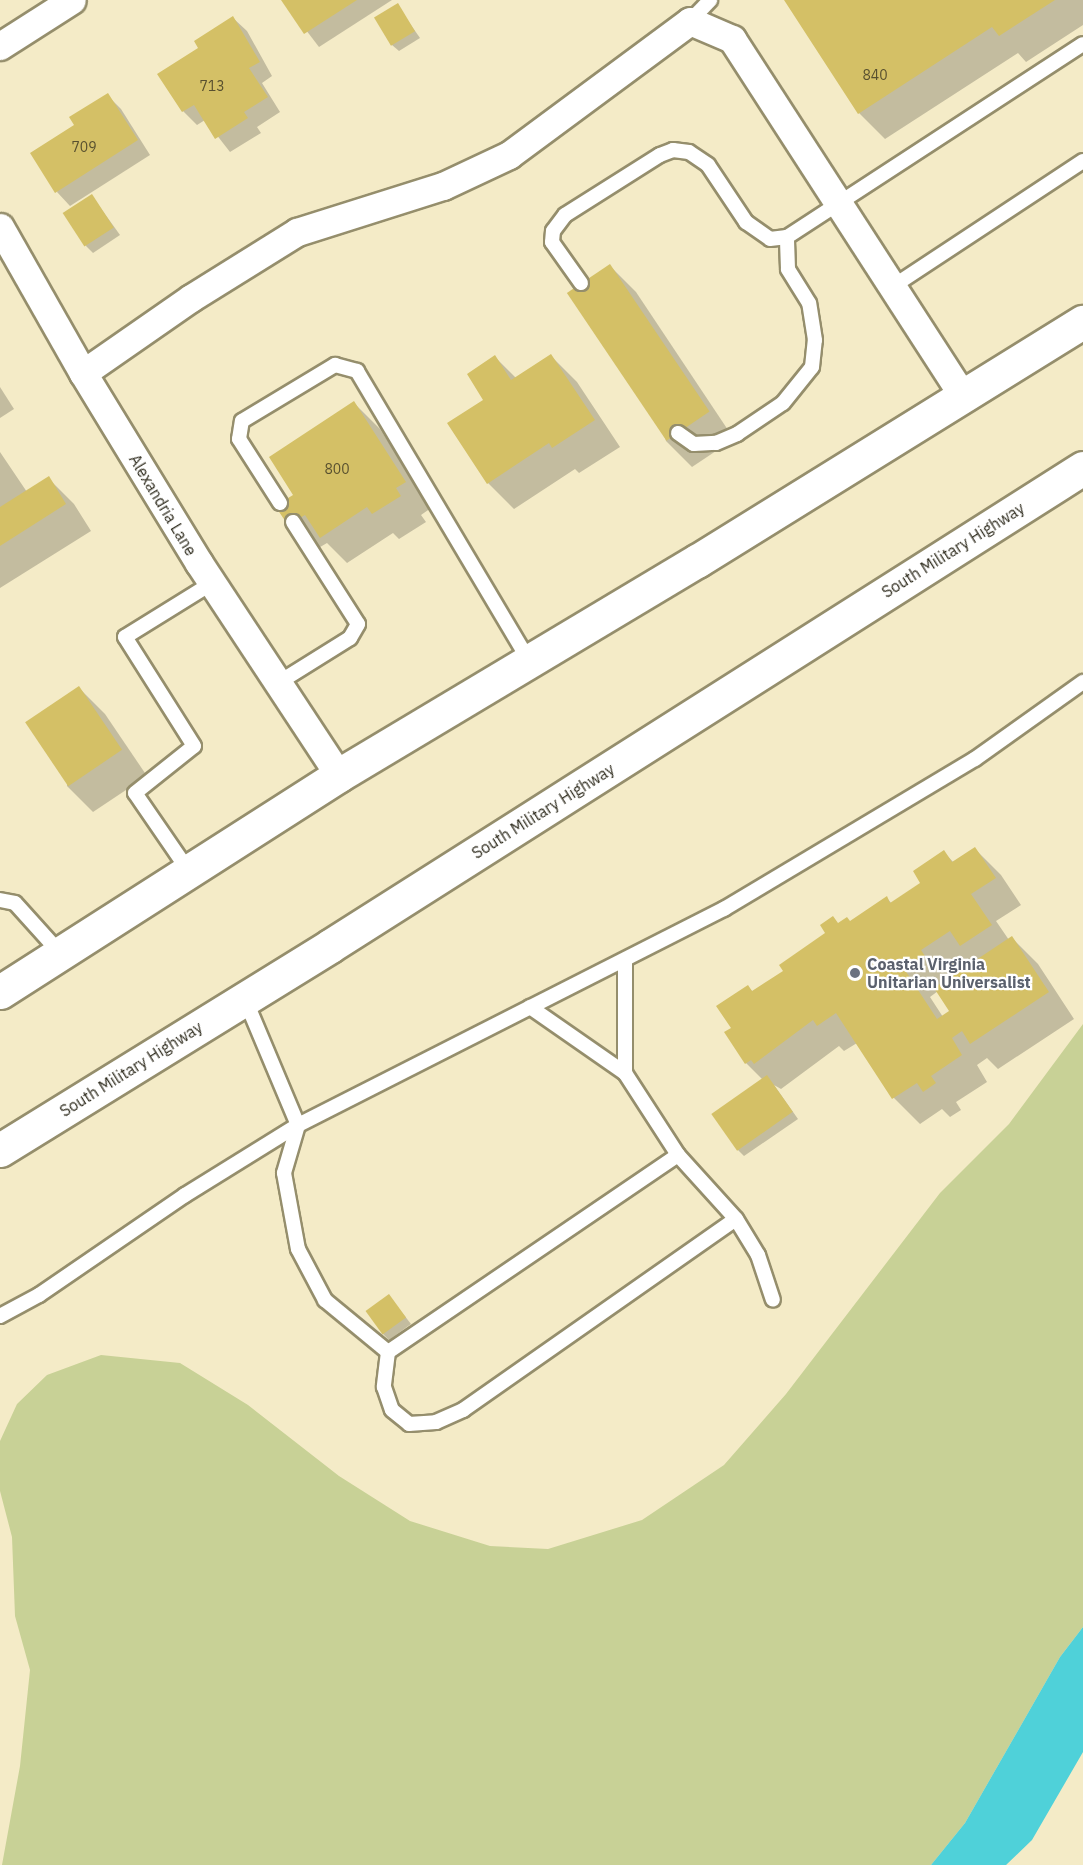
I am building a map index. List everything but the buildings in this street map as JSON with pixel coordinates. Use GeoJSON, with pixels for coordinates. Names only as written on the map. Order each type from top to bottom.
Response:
{"type":"FeatureCollection","features":[{"type":"Feature","properties":{"kind":"main road"},"geometry":{"type":"LineString","coordinates":[[0,992],[339,775],[1083,322]]}},
{"type":"Feature","properties":{"kind":"main road","name":"South Military Highway"},"geometry":{"type":"LineString","coordinates":[[0,1150],[245,999],[1083,468]]}},
{"type":"Feature","properties":{"kind":"street"},"geometry":{"type":"LineString","coordinates":[[0,46],[72,0]]}},
{"type":"Feature","properties":{"kind":"street"},"geometry":{"type":"LineString","coordinates":[[82,373],[191,298],[297,232],[443,186],[509,155],[690,21],[732,39],[963,396]]}},
{"type":"Feature","properties":{"kind":"street","name":"Alexandria Lane"},"geometry":{"type":"LineString","coordinates":[[0,227],[82,373],[212,583],[339,775]]}},
{"type":"Feature","properties":{"kind":"lane"},"geometry":{"type":"LineString","coordinates":[[690,21],[710,0]]}},
{"type":"Feature","properties":{"kind":"lane"},"geometry":{"type":"LineString","coordinates":[[581,283],[552,242],[553,231],[565,215],[673,150],[689,152],[708,165],[746,222],[758,233],[770,239],[788,237],[838,201],[1083,44]]}},
{"type":"Feature","properties":{"kind":"lane"},"geometry":{"type":"LineString","coordinates":[[892,287],[1083,161]]}},
{"type":"Feature","properties":{"kind":"lane"},"geometry":{"type":"LineString","coordinates":[[678,433],[694,444],[716,443],[737,434],[783,403],[812,366],[815,340],[809,303],[788,269],[788,237]]}},
{"type":"Feature","properties":{"kind":"lane"},"geometry":{"type":"LineString","coordinates":[[280,503],[239,439],[242,421],[335,365],[357,371],[529,661]]}},
{"type":"Feature","properties":{"kind":"lane"},"geometry":{"type":"LineString","coordinates":[[278,683],[350,638],[358,624],[293,522]]}},
{"type":"Feature","properties":{"kind":"lane"},"geometry":{"type":"LineString","coordinates":[[188,870],[135,793],[194,746],[125,637],[212,583]]}},
{"type":"Feature","properties":{"kind":"lane"},"geometry":{"type":"LineString","coordinates":[[0,1316],[39,1295],[185,1195],[298,1125],[724,909],[809,855],[893,810],[975,759],[1083,682]]}},
{"type":"Feature","properties":{"kind":"lane"},"geometry":{"type":"LineString","coordinates":[[0,900],[15,903],[60,953]]}},
{"type":"Feature","properties":{"kind":"lane"},"geometry":{"type":"LineString","coordinates":[[625,960],[625,1073]]}},
{"type":"Feature","properties":{"kind":"lane"},"geometry":{"type":"LineString","coordinates":[[245,999],[298,1125],[284,1173],[298,1249],[325,1300],[388,1352]]}},
{"type":"Feature","properties":{"kind":"lane"},"geometry":{"type":"LineString","coordinates":[[530,1007],[625,1073],[678,1155],[736,1219],[758,1255],[773,1300]]}},
{"type":"Feature","properties":{"kind":"lane"},"geometry":{"type":"LineString","coordinates":[[678,1155],[388,1352],[384,1387],[392,1410],[409,1424],[436,1422],[463,1410],[736,1219]]}},
{"type":"Feature","properties":{"kind":"green space"},"geometry":{"type":"Polygon","coordinates":[[[1083,1024],[1083,1627],[1060,1657],[965,1823],[931,1865],[2,1865],[20,1766],[30,1670],[15,1616],[12,1537],[0,1491],[0,1441],[17,1404],[47,1375],[101,1355],[180,1363],[248,1405],[339,1476],[410,1521],[490,1546],[548,1549],[642,1520],[724,1465],[786,1394],[940,1193],[1009,1124],[1083,1024]]]}},
{"type":"Feature","properties":{"kind":"water"},"geometry":{"type":"Polygon","coordinates":[[[1083,1627],[1083,1752],[1032,1840],[1006,1865],[931,1865],[965,1823],[1060,1657],[1083,1627]]]}},
{"type":"Feature","properties":{"kind":"place","name":"Coastal Virginia Unitarian Universalist"},"geometry":{"type":"Point","coordinates":[855,973]}}]}
